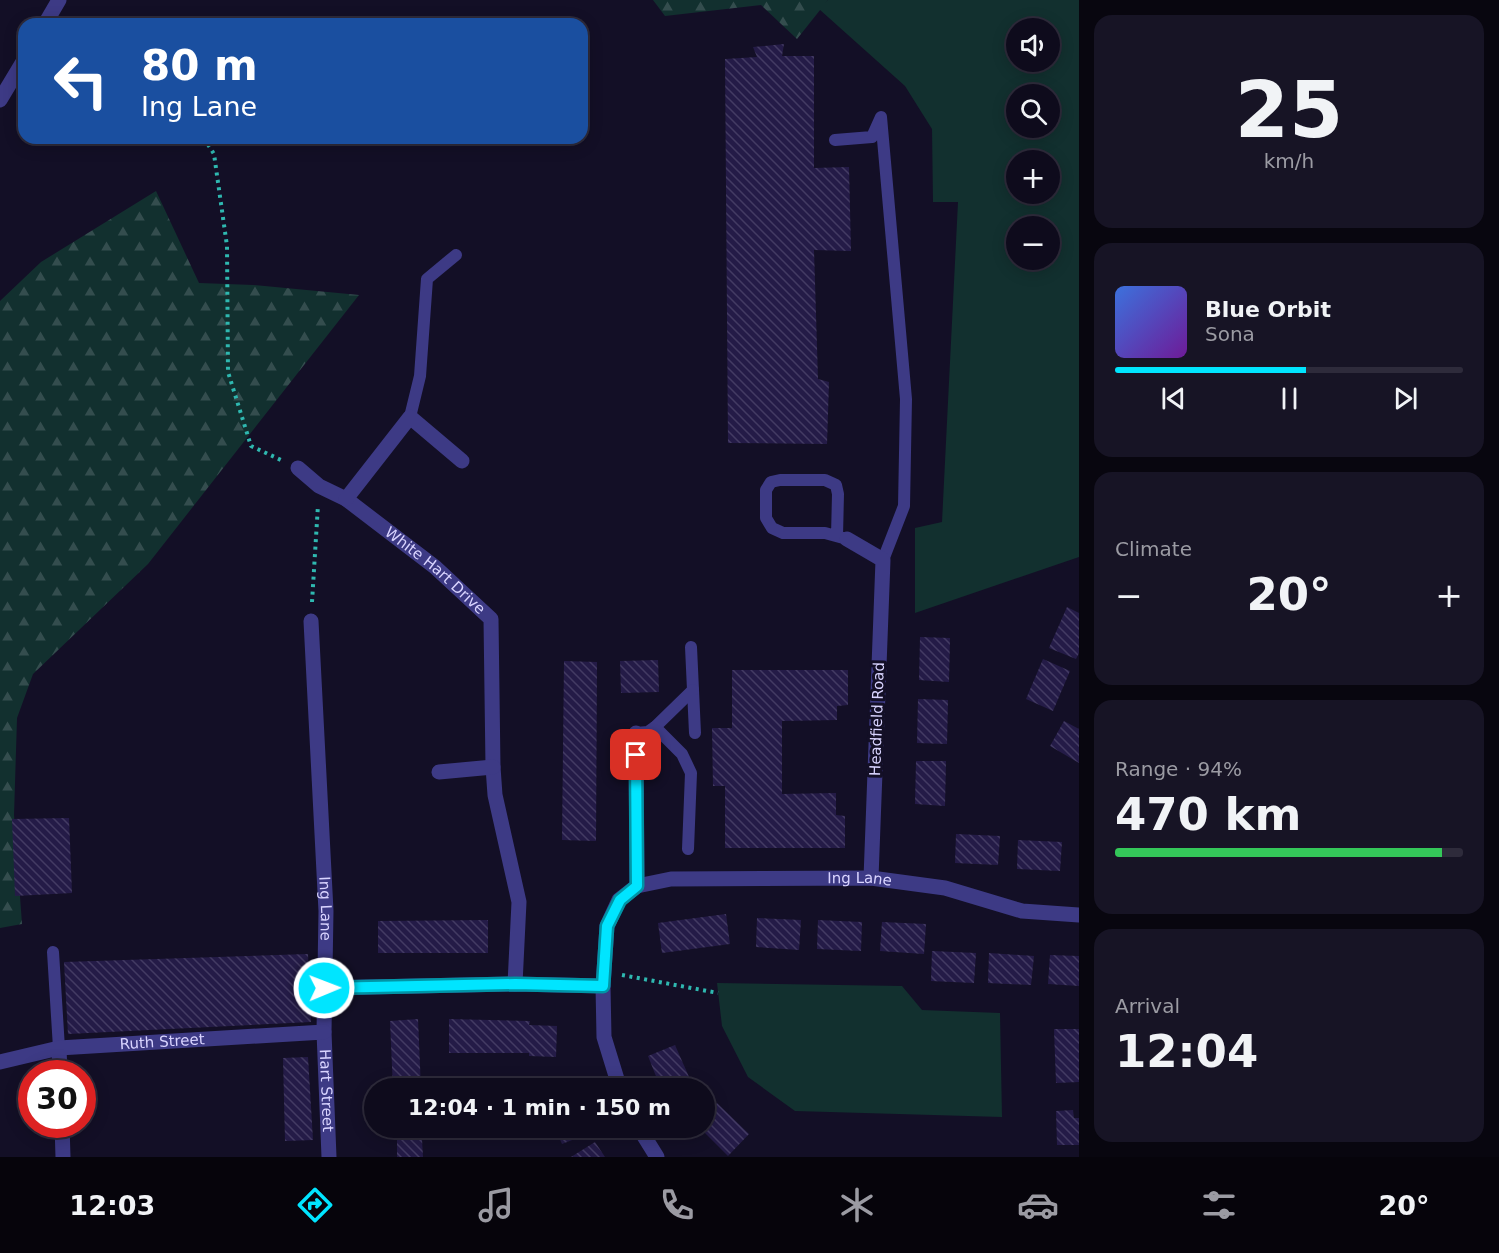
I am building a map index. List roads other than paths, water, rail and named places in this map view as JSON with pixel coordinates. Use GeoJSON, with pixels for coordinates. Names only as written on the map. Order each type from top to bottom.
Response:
{"type":"FeatureCollection","features":[{"type":"Feature","properties":{"kind":"street"},"geometry":{"type":"LineString","coordinates":[[48,18],[59,0]]}},
{"type":"Feature","properties":{"kind":"street"},"geometry":{"type":"LineString","coordinates":[[0,100],[18,70]]}},
{"type":"Feature","properties":{"kind":"street"},"geometry":{"type":"LineString","coordinates":[[346,499],[410,417],[462,461]]}},
{"type":"Feature","properties":{"kind":"street","name":"White Hart Drive"},"geometry":{"type":"LineString","coordinates":[[298,468],[319,486],[346,499],[435,567],[491,619],[495,795],[519,902],[515,984]]}},
{"type":"Feature","properties":{"kind":"street"},"geometry":{"type":"LineString","coordinates":[[842,537],[882,560]]}},
{"type":"Feature","properties":{"kind":"street","name":"Headfield Road"},"geometry":{"type":"LineString","coordinates":[[871,878],[882,560]]}},
{"type":"Feature","properties":{"kind":"street","name":"Ing Lane"},"geometry":{"type":"LineString","coordinates":[[311,621],[326,911],[324,988]]}},
{"type":"Feature","properties":{"kind":"street"},"geometry":{"type":"LineString","coordinates":[[617,1078],[604,1037],[604,979],[607,926],[620,900],[637,886],[636,733]]}},
{"type":"Feature","properties":{"kind":"street"},"geometry":{"type":"LineString","coordinates":[[439,772],[493,767]]}},
{"type":"Feature","properties":{"kind":"street","name":"Ing Lane"},"geometry":{"type":"LineString","coordinates":[[637,886],[671,879],[871,878],[945,888],[1022,911],[1079,915]]}},
{"type":"Feature","properties":{"kind":"street"},"geometry":{"type":"LineString","coordinates":[[324,988],[515,984],[604,979]]}},
{"type":"Feature","properties":{"kind":"street","name":"Hart Street"},"geometry":{"type":"LineString","coordinates":[[324,988],[329,1157]]}},
{"type":"Feature","properties":{"kind":"street","name":"Ruth Street"},"geometry":{"type":"LineString","coordinates":[[0,1062],[59,1048],[324,1032]]}},
{"type":"Feature","properties":{"kind":"street"},"geometry":{"type":"LineString","coordinates":[[59,1048],[59,1060]]}},
{"type":"Feature","properties":{"kind":"street"},"geometry":{"type":"LineString","coordinates":[[62,1138],[63,1157]]}},
{"type":"Feature","properties":{"kind":"street"},"geometry":{"type":"LineString","coordinates":[[645,1138],[657,1157]]}},
{"type":"Feature","properties":{"kind":"lane"},"geometry":{"type":"LineString","coordinates":[[835,140],[872,137],[882,117],[906,399],[904,506],[882,560]]}},
{"type":"Feature","properties":{"kind":"lane"},"geometry":{"type":"LineString","coordinates":[[410,417],[420,376],[427,279],[456,255]]}},
{"type":"Feature","properties":{"kind":"lane"},"geometry":{"type":"LineString","coordinates":[[825,480],[836,486],[842,537],[825,533],[783,533],[772,528],[766,518],[766,490],[771,482],[825,480]]}},
{"type":"Feature","properties":{"kind":"lane"},"geometry":{"type":"LineString","coordinates":[[691,647],[695,733]]}},
{"type":"Feature","properties":{"kind":"lane"},"geometry":{"type":"LineString","coordinates":[[636,733],[648,732],[655,727],[693,690]]}},
{"type":"Feature","properties":{"kind":"lane"},"geometry":{"type":"LineString","coordinates":[[655,727],[682,754],[691,773],[688,849]]}},
{"type":"Feature","properties":{"kind":"lane"},"geometry":{"type":"LineString","coordinates":[[53,952],[59,1048]]}}]}
